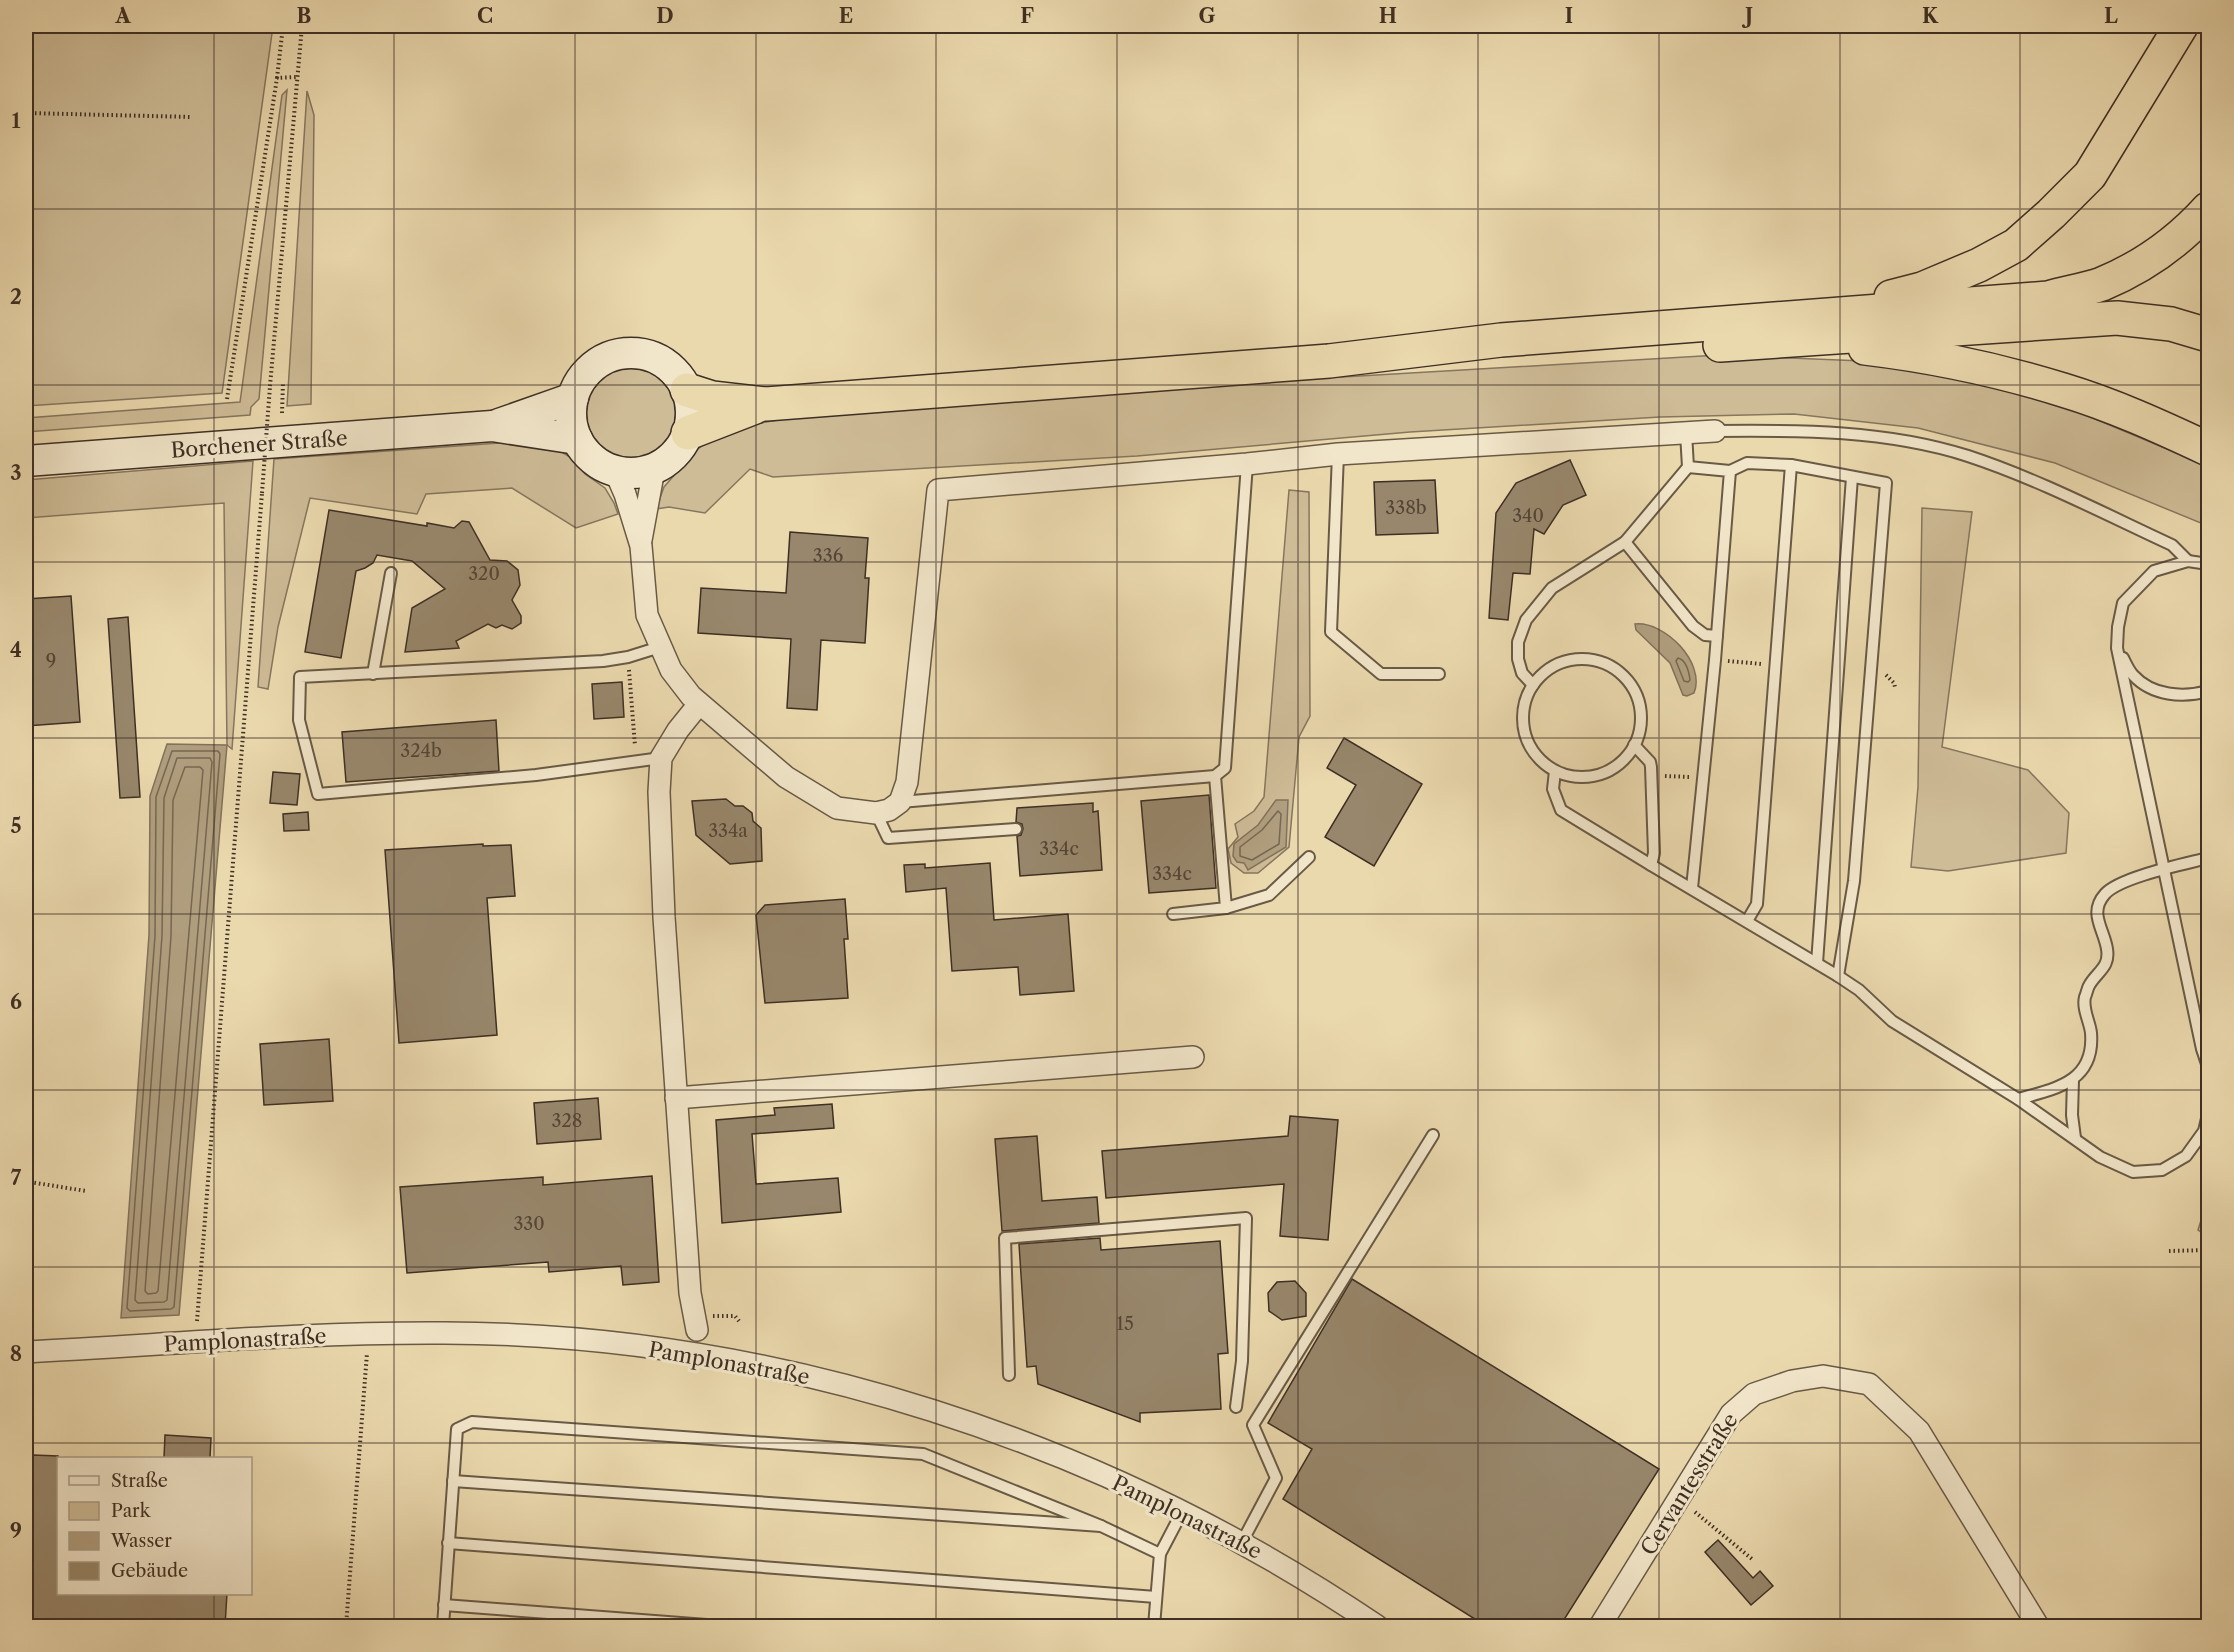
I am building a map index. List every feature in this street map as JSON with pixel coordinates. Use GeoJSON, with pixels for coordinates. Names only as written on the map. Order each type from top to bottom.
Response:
{"type":"FeatureCollection","features":[{"type":"Feature","properties":{"kind":"highway"},"geometry":{"type":"LineString","coordinates":[[1767,319],[1881,300],[1922,289],[1979,265],[2016,245],[2090,175],[2181,26]]}},
{"type":"Feature","properties":{"kind":"highway"},"geometry":{"type":"LineString","coordinates":[[687,390],[712,398],[766,404],[1329,362],[1501,340],[2048,298],[2100,284],[2144,263],[2188,231],[2208,209]]}},
{"type":"Feature","properties":{"kind":"highway"},"geometry":{"type":"LineString","coordinates":[[1329,362],[1501,361],[2117,318],[2171,324],[2208,335]]}},
{"type":"Feature","properties":{"kind":"highway"},"geometry":{"type":"LineString","coordinates":[[1797,340],[1886,351],[1984,369],[2064,390],[2143,419],[2208,449]]}},
{"type":"Feature","properties":{"kind":"highway"},"geometry":{"type":"LineString","coordinates":[[688,433],[733,414],[766,404]]}},
{"type":"Feature","properties":{"kind":"main road"},"geometry":{"type":"LineString","coordinates":[[627,353],[646,355],[663,362],[677,374],[687,390],[691,411],[688,433],[675,455],[654,469],[634,473],[615,471],[599,465],[586,454],[577,439],[571,419],[573,398],[580,381],[593,367],[609,357],[627,353]]}},
{"type":"Feature","properties":{"kind":"main road","name":"Borchener Straße"},"geometry":{"type":"LineString","coordinates":[[492,426],[573,398]]}},
{"type":"Feature","properties":{"kind":"main road","name":"Borchener Straße"},"geometry":{"type":"LineString","coordinates":[[26,461],[492,426],[577,439]]}},
{"type":"Feature","properties":{"kind":"street"},"geometry":{"type":"LineString","coordinates":[[615,471],[625,494],[641,546],[647,615],[672,670],[691,696],[786,777],[837,808],[876,813],[889,810],[900,802],[907,782],[938,490],[1247,464],[1338,454],[1715,431]]}},
{"type":"Feature","properties":{"kind":"street"},"geometry":{"type":"LineString","coordinates":[[641,546],[654,469]]}},
{"type":"Feature","properties":{"kind":"street"},"geometry":{"type":"LineString","coordinates":[[697,1330],[690,1293],[676,1098],[664,917],[659,792],[661,758],[678,730],[699,704]]}},
{"type":"Feature","properties":{"kind":"street"},"geometry":{"type":"LineString","coordinates":[[676,1098],[1193,1057]]}},
{"type":"Feature","properties":{"kind":"street","name":"Pamplonastraße"},"geometry":{"type":"LineString","coordinates":[[26,1352],[290,1337],[445,1333],[604,1342],[719,1357],[859,1388],[930,1409],[1099,1474],[1242,1542],[1327,1592],[1377,1626]]}},
{"type":"Feature","properties":{"kind":"street","name":"Cervantesstraße"},"geometry":{"type":"LineString","coordinates":[[1600,1626],[1731,1414],[1754,1394],[1792,1381],[1823,1376],[1869,1384],[1919,1431],[2038,1626]]}},
{"type":"Feature","properties":{"kind":"lane"},"geometry":{"type":"LineString","coordinates":[[1715,431],[1802,430],[1907,441],[1966,456],[2029,479],[2172,545],[2188,561]]}},
{"type":"Feature","properties":{"kind":"lane"},"geometry":{"type":"LineString","coordinates":[[1533,685],[1522,673],[1518,659],[1518,642],[1527,620],[1552,588],[1625,542],[1688,467],[1686,433]]}},
{"type":"Feature","properties":{"kind":"lane"},"geometry":{"type":"LineString","coordinates":[[1338,454],[1331,632],[1381,674],[1440,674]]}},
{"type":"Feature","properties":{"kind":"lane"},"geometry":{"type":"LineString","coordinates":[[1688,467],[1730,471],[1747,463],[1791,465],[1887,483],[1854,881],[1838,975]]}},
{"type":"Feature","properties":{"kind":"lane"},"geometry":{"type":"LineString","coordinates":[[900,802],[1215,776],[1225,768],[1247,464]]}},
{"type":"Feature","properties":{"kind":"lane"},"geometry":{"type":"LineString","coordinates":[[1747,921],[1757,904],[1791,465]]}},
{"type":"Feature","properties":{"kind":"lane"},"geometry":{"type":"LineString","coordinates":[[1692,888],[1715,660],[1730,471]]}},
{"type":"Feature","properties":{"kind":"lane"},"geometry":{"type":"LineString","coordinates":[[1817,963],[1852,477]]}},
{"type":"Feature","properties":{"kind":"lane"},"geometry":{"type":"LineString","coordinates":[[1625,542],[1693,627],[1705,635],[1717,636]]}},
{"type":"Feature","properties":{"kind":"lane"},"geometry":{"type":"LineString","coordinates":[[2208,564],[2188,561],[2154,571],[2123,603],[2117,648],[2166,869],[2202,1049],[2208,1067]]}},
{"type":"Feature","properties":{"kind":"lane"},"geometry":{"type":"LineString","coordinates":[[373,674],[391,573]]}},
{"type":"Feature","properties":{"kind":"lane"},"geometry":{"type":"LineString","coordinates":[[660,647],[628,657],[603,661],[300,677],[299,720],[318,794],[536,775],[661,758]]}},
{"type":"Feature","properties":{"kind":"lane"},"geometry":{"type":"LineString","coordinates":[[2117,648],[2133,675],[2157,692],[2193,696],[2208,691]]}},
{"type":"Feature","properties":{"kind":"lane"},"geometry":{"type":"LineString","coordinates":[[1583,660],[1608,666],[1629,683],[1640,706],[1641,720],[1634,745],[1618,765],[1600,774],[1581,777],[1555,771],[1535,754],[1524,730],[1524,704],[1533,685],[1546,672],[1570,661],[1583,660]]}},
{"type":"Feature","properties":{"kind":"lane"},"geometry":{"type":"LineString","coordinates":[[1634,745],[1650,762],[1654,853],[1651,865]]}},
{"type":"Feature","properties":{"kind":"lane"},"geometry":{"type":"LineString","coordinates":[[1555,771],[1553,789],[1561,810],[1838,975],[1859,990],[1892,1022],[2018,1100],[2100,1156],[2133,1172],[2162,1170],[2186,1156],[2204,1131],[2208,1114]]}},
{"type":"Feature","properties":{"kind":"lane"},"geometry":{"type":"LineString","coordinates":[[1215,776],[1226,908]]}},
{"type":"Feature","properties":{"kind":"lane"},"geometry":{"type":"LineString","coordinates":[[876,813],[888,838],[1016,829]]}},
{"type":"Feature","properties":{"kind":"lane"},"geometry":{"type":"LineString","coordinates":[[1173,914],[1226,908],[1269,895],[1309,857]]}},
{"type":"Feature","properties":{"kind":"lane"},"geometry":{"type":"LineString","coordinates":[[2018,1100],[2073,1080],[2086,1064],[2091,1050],[2091,1033],[2084,1002],[2089,985],[2107,965],[2108,951],[2096,915],[2099,902],[2107,891],[2126,882],[2208,858]]}},
{"type":"Feature","properties":{"kind":"lane"},"geometry":{"type":"LineString","coordinates":[[2073,1080],[2072,1115],[2075,1138]]}},
{"type":"Feature","properties":{"kind":"lane"},"geometry":{"type":"LineString","coordinates":[[1242,1542],[1276,1478],[1253,1425],[1433,1135]]}},
{"type":"Feature","properties":{"kind":"lane"},"geometry":{"type":"LineString","coordinates":[[1009,1375],[1005,1238],[1246,1218],[1242,1361],[1236,1407]]}},
{"type":"Feature","properties":{"kind":"lane"},"geometry":{"type":"LineString","coordinates":[[443,1626],[457,1429],[472,1422],[923,1454],[1101,1526],[1160,1554]]}},
{"type":"Feature","properties":{"kind":"lane"},"geometry":{"type":"LineString","coordinates":[[453,1481],[1101,1526]]}},
{"type":"Feature","properties":{"kind":"lane"},"geometry":{"type":"LineString","coordinates":[[1154,1626],[1160,1554],[1182,1512]]}},
{"type":"Feature","properties":{"kind":"lane"},"geometry":{"type":"LineString","coordinates":[[448,1543],[1156,1597]]}},
{"type":"Feature","properties":{"kind":"lane"},"geometry":{"type":"LineString","coordinates":[[444,1605],[720,1626]]}},
{"type":"Feature","properties":{"kind":"path"},"geometry":{"type":"LineString","coordinates":[[227,399],[283,26]]}},
{"type":"Feature","properties":{"kind":"path"},"geometry":{"type":"LineString","coordinates":[[198,1342],[197,1321],[270,386],[302,26]]}},
{"type":"Feature","properties":{"kind":"path"},"geometry":{"type":"LineString","coordinates":[[277,78],[297,77]]}},
{"type":"Feature","properties":{"kind":"path"},"geometry":{"type":"LineString","coordinates":[[26,112],[192,117]]}},
{"type":"Feature","properties":{"kind":"path"},"geometry":{"type":"LineString","coordinates":[[282,413],[283,383]]}},
{"type":"Feature","properties":{"kind":"path"},"geometry":{"type":"LineString","coordinates":[[1715,660],[1775,665]]}},
{"type":"Feature","properties":{"kind":"path"},"geometry":{"type":"LineString","coordinates":[[1651,775],[1703,778]]}},
{"type":"Feature","properties":{"kind":"path"},"geometry":{"type":"LineString","coordinates":[[30,1182],[86,1191]]}},
{"type":"Feature","properties":{"kind":"path"},"geometry":{"type":"LineString","coordinates":[[2169,1251],[2208,1250]]}},
{"type":"Feature","properties":{"kind":"path"},"geometry":{"type":"LineString","coordinates":[[735,1316],[739,1321]]}},
{"type":"Feature","properties":{"kind":"path"},"geometry":{"type":"LineString","coordinates":[[346,1626],[367,1354]]}},
{"type":"Feature","properties":{"kind":"path"},"geometry":{"type":"LineString","coordinates":[[1712,1526],[1752,1559]]}},
{"type":"Feature","properties":{"kind":"green space"},"geometry":{"type":"Polygon","coordinates":[[[26,26],[273,26],[222,393],[26,406],[26,26]]]}},
{"type":"Feature","properties":{"kind":"green space"},"geometry":{"type":"Polygon","coordinates":[[[287,90],[259,399],[251,407],[250,415],[26,432],[26,418],[240,402],[282,95],[287,90]]]}},
{"type":"Feature","properties":{"kind":"green space"},"geometry":{"type":"Polygon","coordinates":[[[307,91],[314,115],[311,404],[287,406],[307,91]]]}},
{"type":"Feature","properties":{"kind":"green space"},"geometry":{"type":"Polygon","coordinates":[[[1719,355],[1863,361],[1979,380],[2052,401],[2208,466],[2208,526],[2055,463],[1918,428],[1794,414],[1660,417],[1410,432],[1137,456],[773,477],[750,469],[705,513],[669,507],[656,509],[664,487],[695,451],[726,429],[795,417],[1291,380],[1719,355]]]}},
{"type":"Feature","properties":{"kind":"green space"},"geometry":{"type":"Polygon","coordinates":[[[631,366],[649,370],[664,380],[674,395],[678,413],[674,431],[664,446],[649,456],[631,460],[613,456],[598,446],[588,431],[584,413],[588,395],[598,380],[613,370],[631,366]]]}},
{"type":"Feature","properties":{"kind":"green space"},"geometry":{"type":"Polygon","coordinates":[[[514,442],[548,444],[570,457],[585,474],[605,488],[618,514],[576,528],[512,488],[426,494],[417,514],[310,498],[278,627],[268,689],[258,687],[274,459],[514,442]]]}},
{"type":"Feature","properties":{"kind":"green space"},"geometry":{"type":"Polygon","coordinates":[[[253,461],[232,749],[227,745],[224,503],[26,518],[26,480],[253,461]]]}},
{"type":"Feature","properties":{"kind":"green space"},"geometry":{"type":"Polygon","coordinates":[[[1289,490],[1309,492],[1310,716],[1299,737],[1289,847],[1258,873],[1244,873],[1231,863],[1228,849],[1238,837],[1235,824],[1254,811],[1264,797],[1289,490]]]}},
{"type":"Feature","properties":{"kind":"green space"},"geometry":{"type":"Polygon","coordinates":[[[1922,508],[1972,512],[1942,747],[2028,770],[2069,813],[2066,853],[1948,871],[1911,867],[1918,787],[1922,508]]]}},
{"type":"Feature","properties":{"kind":"green space"},"geometry":{"type":"Polygon","coordinates":[[[2208,1198],[2208,1237],[2198,1230],[2208,1198]]]}},
{"type":"Feature","properties":{"kind":"water"},"geometry":{"type":"Polygon","coordinates":[[[1635,624],[1659,629],[1680,646],[1689,657],[1694,669],[1696,681],[1694,693],[1683,695],[1670,663],[1636,630],[1635,624]]]}},
{"type":"Feature","properties":{"kind":"water"},"geometry":{"type":"Polygon","coordinates":[[[167,744],[227,745],[179,1315],[121,1318],[149,935],[150,796],[167,744]]]}},
{"type":"Feature","properties":{"kind":"water"},"geometry":{"type":"Polygon","coordinates":[[[1276,800],[1288,800],[1286,847],[1248,870],[1244,863],[1237,862],[1233,856],[1234,844],[1258,825],[1276,800]]]}},
{"type":"Feature","properties":{"kind":"building"},"geometry":{"type":"Polygon","coordinates":[[[1570,460],[1586,495],[1563,505],[1544,534],[1534,529],[1530,574],[1513,573],[1508,620],[1489,618],[1496,513],[1516,483],[1570,460]]]}},
{"type":"Feature","properties":{"kind":"building"},"geometry":{"type":"Polygon","coordinates":[[[1435,480],[1438,533],[1376,535],[1374,482],[1435,480]]]}},
{"type":"Feature","properties":{"kind":"building"},"geometry":{"type":"Polygon","coordinates":[[[329,510],[427,526],[427,523],[454,528],[462,521],[469,522],[490,560],[507,561],[518,570],[520,585],[512,600],[521,616],[521,623],[512,629],[502,625],[496,628],[488,624],[456,641],[459,648],[405,652],[412,608],[445,589],[412,561],[377,555],[373,563],[356,571],[341,658],[305,652],[329,510]]]}},
{"type":"Feature","properties":{"kind":"building"},"geometry":{"type":"Polygon","coordinates":[[[790,532],[868,538],[865,578],[869,578],[865,643],[821,640],[817,710],[787,708],[791,639],[698,633],[701,588],[786,593],[790,532]]]}},
{"type":"Feature","properties":{"kind":"building"},"geometry":{"type":"Polygon","coordinates":[[[71,596],[80,722],[26,726],[26,599],[71,596]]]}},
{"type":"Feature","properties":{"kind":"building"},"geometry":{"type":"Polygon","coordinates":[[[128,617],[140,797],[120,798],[108,619],[128,617]]]}},
{"type":"Feature","properties":{"kind":"building"},"geometry":{"type":"Polygon","coordinates":[[[622,682],[624,717],[594,719],[592,684],[622,682]]]}},
{"type":"Feature","properties":{"kind":"building"},"geometry":{"type":"Polygon","coordinates":[[[496,720],[499,771],[346,782],[342,732],[496,720]]]}},
{"type":"Feature","properties":{"kind":"building"},"geometry":{"type":"Polygon","coordinates":[[[1344,738],[1422,784],[1374,866],[1325,837],[1356,785],[1327,768],[1344,738]]]}},
{"type":"Feature","properties":{"kind":"building"},"geometry":{"type":"Polygon","coordinates":[[[273,772],[300,774],[297,805],[270,803],[273,772]]]}},
{"type":"Feature","properties":{"kind":"building"},"geometry":{"type":"Polygon","coordinates":[[[1209,795],[1216,888],[1149,893],[1141,801],[1209,795]]]}},
{"type":"Feature","properties":{"kind":"building"},"geometry":{"type":"Polygon","coordinates":[[[726,799],[735,806],[743,806],[752,813],[753,821],[761,828],[762,861],[730,864],[696,835],[692,801],[726,799]]]}},
{"type":"Feature","properties":{"kind":"building"},"geometry":{"type":"Polygon","coordinates":[[[1093,803],[1093,812],[1098,811],[1102,870],[1020,876],[1017,836],[1021,835],[1023,829],[1022,824],[1016,822],[1017,808],[1093,803]]]}},
{"type":"Feature","properties":{"kind":"building"},"geometry":{"type":"Polygon","coordinates":[[[308,812],[309,830],[284,831],[283,814],[308,812]]]}},
{"type":"Feature","properties":{"kind":"building"},"geometry":{"type":"Polygon","coordinates":[[[483,844],[483,846],[511,845],[515,896],[487,898],[497,1035],[399,1043],[385,850],[483,844]]]}},
{"type":"Feature","properties":{"kind":"building"},"geometry":{"type":"Polygon","coordinates":[[[990,863],[994,920],[1068,914],[1074,991],[1020,995],[1018,967],[952,971],[946,888],[906,892],[904,865],[925,864],[925,868],[990,863]]]}},
{"type":"Feature","properties":{"kind":"building"},"geometry":{"type":"Polygon","coordinates":[[[845,899],[848,939],[844,939],[848,998],[765,1003],[756,915],[765,905],[845,899]]]}},
{"type":"Feature","properties":{"kind":"building"},"geometry":{"type":"Polygon","coordinates":[[[329,1039],[333,1101],[264,1105],[260,1044],[329,1039]]]}},
{"type":"Feature","properties":{"kind":"building"},"geometry":{"type":"Polygon","coordinates":[[[598,1098],[601,1139],[537,1144],[534,1103],[598,1098]]]}},
{"type":"Feature","properties":{"kind":"building"},"geometry":{"type":"Polygon","coordinates":[[[832,1104],[834,1128],[752,1134],[756,1184],[838,1178],[841,1212],[722,1223],[716,1120],[775,1115],[774,1108],[832,1104]]]}},
{"type":"Feature","properties":{"kind":"building"},"geometry":{"type":"Polygon","coordinates":[[[1290,1116],[1338,1120],[1328,1240],[1280,1236],[1284,1184],[1106,1198],[1102,1151],[1288,1136],[1290,1116]]]}},
{"type":"Feature","properties":{"kind":"building"},"geometry":{"type":"Polygon","coordinates":[[[1037,1136],[1042,1201],[1097,1197],[1099,1223],[1002,1231],[995,1139],[1037,1136]]]}},
{"type":"Feature","properties":{"kind":"building"},"geometry":{"type":"Polygon","coordinates":[[[652,1176],[659,1282],[623,1285],[621,1266],[549,1272],[548,1262],[407,1273],[400,1187],[543,1177],[543,1185],[652,1176]]]}},
{"type":"Feature","properties":{"kind":"building"},"geometry":{"type":"Polygon","coordinates":[[[1100,1238],[1101,1250],[1220,1241],[1228,1353],[1218,1354],[1221,1409],[1140,1413],[1140,1422],[1038,1384],[1036,1366],[1027,1367],[1019,1244],[1100,1238]]]}},
{"type":"Feature","properties":{"kind":"building"},"geometry":{"type":"Polygon","coordinates":[[[1352,1279],[1659,1469],[1560,1626],[1486,1626],[1283,1499],[1312,1449],[1268,1423],[1352,1279]]]}},
{"type":"Feature","properties":{"kind":"building"},"geometry":{"type":"Polygon","coordinates":[[[1295,1281],[1306,1293],[1306,1316],[1282,1320],[1269,1311],[1268,1293],[1277,1282],[1295,1281]]]}},
{"type":"Feature","properties":{"kind":"building"},"geometry":{"type":"Polygon","coordinates":[[[165,1435],[211,1438],[210,1457],[164,1457],[165,1435]]]}},
{"type":"Feature","properties":{"kind":"building"},"geometry":{"type":"Polygon","coordinates":[[[33,1455],[58,1456],[57,1595],[227,1595],[225,1626],[26,1626],[26,1581],[33,1455]]]}},
{"type":"Feature","properties":{"kind":"building"},"geometry":{"type":"Polygon","coordinates":[[[1718,1540],[1753,1578],[1760,1571],[1773,1586],[1751,1605],[1705,1552],[1718,1540]]]}}]}
